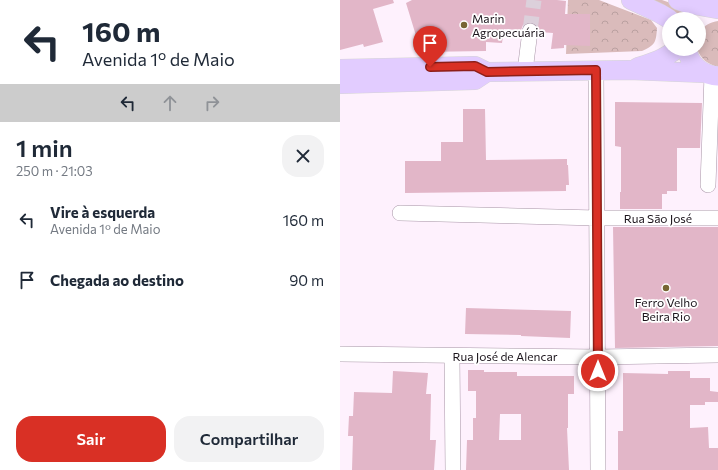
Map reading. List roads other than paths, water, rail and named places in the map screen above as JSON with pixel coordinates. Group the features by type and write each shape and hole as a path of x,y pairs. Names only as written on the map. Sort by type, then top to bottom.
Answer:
{"main road":[{"path":"631,0 662,15"},
{"path":"678,0 689,4 718,9"},
{"path":"706,12 718,9"},
{"path":"629,70 667,56"},
{"path":"689,56 696,66 712,75"},
{"path":"340,69 475,66 487,72 629,70 712,75"},
{"path":"340,84 475,80 487,72"}],"street":[{"path":"525,71 530,31"},
{"path":"596,70 598,470"},
{"path":"708,185 712,75"},
{"name":"Rua São José","path":"400,213 597,218 718,218"},
{"name":"Rua José de Alencar","path":"340,354 452,356 718,355"},
{"path":"452,356 452,470"}],"tunnel":[{"path":"530,31 534,0"}],"place":[{"name":"Marin Agropecuária","path":"464,25"},
{"name":"Ferro Velho Beira Rio","path":"666,288"}]}
